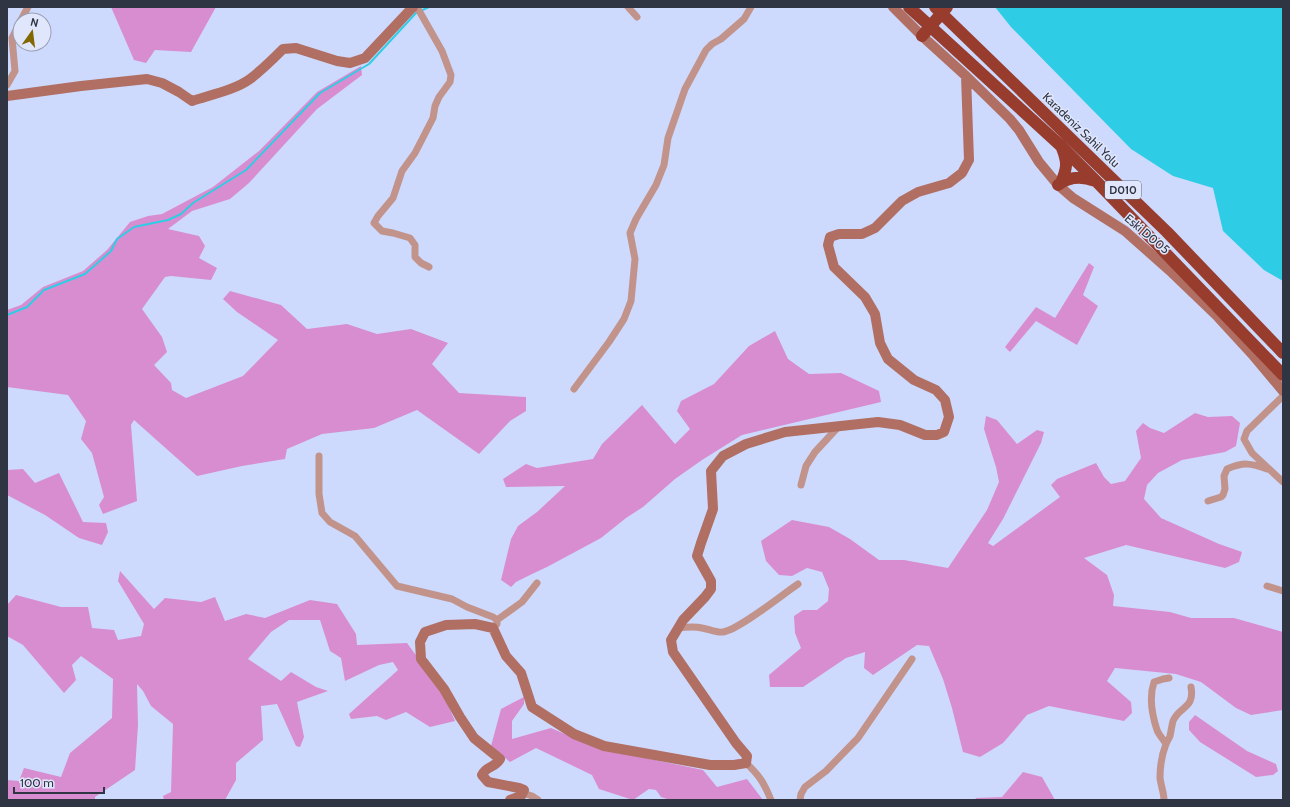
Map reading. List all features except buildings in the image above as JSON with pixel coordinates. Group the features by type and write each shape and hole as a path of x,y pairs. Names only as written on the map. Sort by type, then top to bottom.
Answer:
{"highway":[{"name":"Karadeniz Sahil Yolu","path":"935,7 1168,232 1283,353"},
{"path":"922,36 947,7"},
{"name":"D010","path":"911,9 1061,146 1283,374"},
{"path":"1060,184 1067,164 1061,146"},
{"path":"1060,184 1072,178 1081,177 1096,181"}],"street":[{"path":"417,7 442,51 450,75 450,82 435,106 432,118 415,153 402,170 393,198 374,223 382,231 410,238 415,245 416,257 421,263 429,267"},
{"path":"628,7 637,17"},
{"path":"574,389 624,319 631,301 635,259 630,233 636,219 656,185 664,165 668,138 685,89 706,50 744,19 751,7"},
{"name":"Eski D005","path":"893,7 1010,119 1020,130 1039,162 1073,198 1125,231 1164,265 1218,317 1283,391"},
{"path":"7,96 146,79 162,83 192,101 228,89 250,79 283,49 296,48 337,61 350,63 365,58 407,9"},
{"path":"7,85 15,71 13,52"},
{"path":"746,763 747,756 736,743 673,652 670,640 683,620 710,590 711,581 697,556 700,543 713,509 711,472 723,456 746,444 785,432 878,422 900,425 925,435 937,435 944,432 949,417 944,400 936,390 914,380 888,358 880,343 875,314 865,297 834,267 828,245 830,237 839,234 862,234 875,228 902,201 918,192 949,183 962,174 969,160 966,76"},
{"path":"1283,396 1247,431 1244,439 1252,452 1283,482"},
{"path":"801,485 806,466 815,452 840,425"},
{"path":"319,456 319,494 322,513 330,522 355,536 397,586 452,599 467,607 493,617 506,656 521,673 532,707 574,734 604,746 710,765 734,765 746,763"},
{"path":"1208,501 1224,495 1224,476 1227,469 1244,463 1252,463 1270,470"},
{"path":"537,583 522,602 495,624 446,624 425,632 420,642 421,659 444,689 474,738 500,758 497,764 484,771 482,775 488,782 524,790 523,793 538,800"},
{"path":"678,628 692,626 717,632 730,630 750,618 798,584"},
{"path":"1267,586 1283,591"},
{"path":"800,800 801,794 806,787 826,771 858,738 912,659"},
{"path":"1166,744 1157,730 1151,704 1154,682 1169,678"},
{"path":"1164,800 1164,791 1160,779 1161,765 1166,744 1174,720 1190,702 1192,694 1191,687"},
{"path":"746,763 762,780 771,800"},
{"path":"510,800 521,796 523,793"}],"shaded area":[{"path":"111,7 216,7 191,52 155,50 146,63 134,60"},
{"path":"361,66 362,75 317,109 249,183 230,199 192,211 168,229 199,236 205,246 199,258 217,268 211,280 171,276 165,277 142,309 162,337 167,352 154,365 171,383 172,390 186,398 243,376 278,340 237,312 223,299 230,291 281,305 307,329 347,324 377,334 411,329 448,343 432,364 459,393 526,397 526,411 510,421 479,454 417,410 374,428 322,434 287,449 285,459 242,466 197,476 134,420 131,425 137,501 103,514 99,505 104,497 92,453 81,439 86,421 68,395 7,387 7,310 21,305 43,287 83,271 107,250 130,222 148,216 162,214 213,187 259,151 317,92"},
{"path":"1089,263 1094,267 1083,295 1098,306 1077,345 1036,321 1010,352 1005,347 1036,307 1055,318"},
{"path":"775,331 788,359 809,374 841,373 879,391 881,402 742,435 675,479 643,507 626,518 601,538 516,582 511,587 501,580 511,539 518,526 537,512 565,486 506,487 503,479 526,464 537,468 593,459 602,444 642,405 675,444 690,429 677,411 681,401 714,384 749,346"},
{"path":"1195,413 1208,417 1232,416 1240,423 1236,446 1225,452 1182,460 1158,473 1147,485 1144,499 1161,518 1219,544 1242,552 1239,562 1225,568 1126,545 1084,558 1107,575 1114,595 1113,606 1170,612 1191,618 1234,618 1283,632 1283,710 1251,715 1236,708 1201,682 1176,674 1115,668 1107,681 1131,702 1132,713 1124,721 1049,706 1027,715 1003,743 980,757 963,752 943,679 929,646 917,645 873,675 864,668 865,652 846,658 803,687 770,687 769,675 801,648 795,633 794,616 803,610 817,610 828,601 829,589 822,572 807,568 792,576 779,575 766,561 761,541 792,520 829,527 850,539 879,560 904,560 948,568 987,510 999,482 984,429 986,416 997,420 1017,444 1037,430 1044,432 1041,443 1003,519 988,543 993,546 1060,497 1051,485 1057,479 1096,463 1104,477 1111,484 1125,481 1141,458 1136,431 1143,423 1150,428 1164,433"},
{"path":"23,469 35,483 59,473 83,522 106,523 108,532 102,545 79,538 45,515 7,495 7,470"},
{"path":"120,571 154,609 165,598 201,602 215,597 225,621 246,614 265,618 310,600 337,604 356,634 357,645 407,643 442,691 455,721 430,727 406,712 386,720 377,716 351,719 349,714 398,670 393,662 379,665 345,681 341,658 330,651 320,620 289,620 271,632 248,659 281,681 291,672 316,687 328,691 297,702 304,737 300,747 296,746 277,704 261,706 263,740 236,763 236,780 225,800 164,800 163,796 171,792 173,724 151,706 143,691 137,684 138,725 135,770 95,797 95,800 7,800 7,780 19,781 24,768 61,777 70,753 112,718 113,679 81,656 72,665 76,680 64,693 23,645 7,636 7,605 16,595 61,607 88,607 92,628 114,630 118,640 141,636 144,624 118,581"},
{"path":"524,697 524,704 512,721 512,739 551,728 597,748 703,770 717,787 747,779 763,800 670,800 661,797 656,790 649,789 633,800 599,789 592,775 536,748 510,762 491,746 501,709"},
{"path":"1195,715 1247,751 1276,764 1278,771 1273,775 1256,777 1200,742 1189,730 1189,722"},
{"path":"1023,772 1042,777 1055,800 975,800 976,798 1002,797"}],"water":[{"path":"995,7 1283,7 1283,281 1264,270 1223,231 1213,188 1173,176 1131,149 1011,27"}],"waterway":[{"path":"7,315 27,307 44,290 85,274 111,251 117,239 134,227 168,220 181,214 193,203 246,170 320,93 369,64 416,13 429,7"}]}
